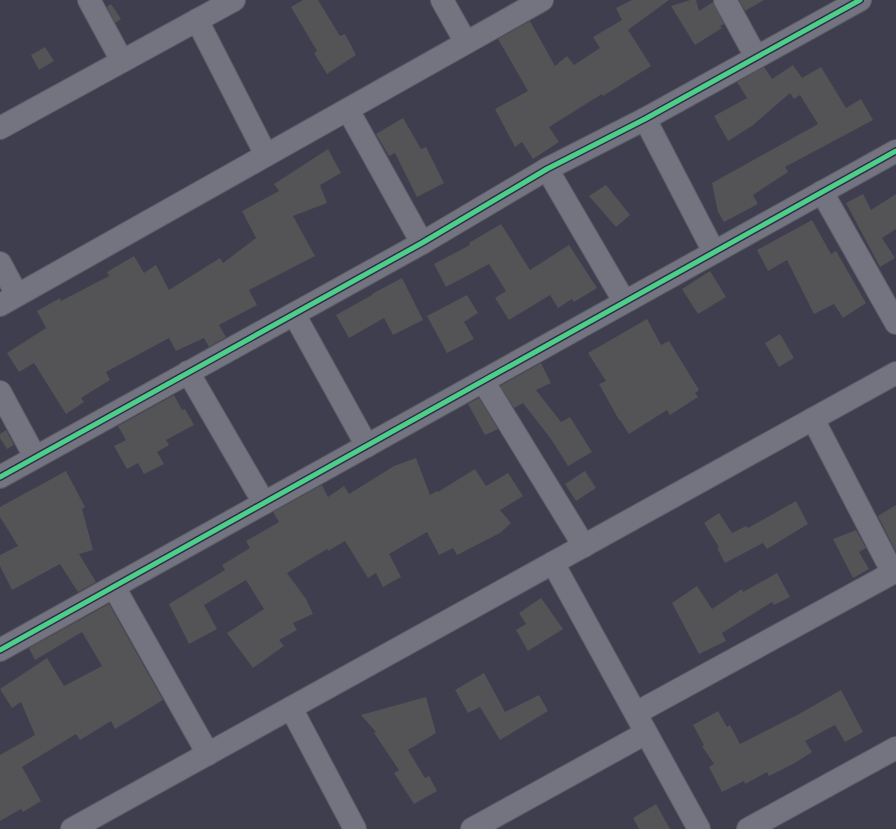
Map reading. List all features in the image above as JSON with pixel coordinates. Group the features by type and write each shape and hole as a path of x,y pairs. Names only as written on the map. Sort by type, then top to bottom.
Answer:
{"street":[{"path":"89,0 122,61"},
{"path":"0,128 234,0"},
{"path":"442,0 465,41"},
{"path":"0,263 9,300 348,110 465,41 542,0"},
{"path":"725,0 756,57"},
{"path":"0,477 422,243 547,169 645,119 860,0"},
{"path":"197,20 266,155"},
{"path":"348,110 422,243"},
{"path":"645,119 714,252"},
{"path":"0,650 896,150"},
{"path":"547,169 624,301"},
{"path":"822,192 896,323"},
{"path":"294,314 366,446"},
{"path":"188,372 264,503"},
{"path":"72,829 896,374"},
{"path":"483,381 584,546"},
{"path":"0,392 35,457"},
{"path":"636,714 894,572 813,419"},
{"path":"553,563 699,829"},
{"path":"114,587 208,754"},
{"path":"291,708 356,829"},
{"path":"472,829 646,733"},
{"path":"748,829 896,748"}],"building":[{"path":"303,0 318,0 340,36 345,34 356,55 327,74 314,53 317,51 291,7"},
{"path":"632,0 669,0 628,30 651,66 549,127 559,142 533,159 522,142 515,147 495,109 528,91 498,39 530,21 555,66 567,56 574,65 600,48 593,37 622,20 616,8"},
{"path":"690,0 696,0 699,11 713,2 724,24 720,26 722,28 695,45 671,6"},
{"path":"739,0 764,0 745,11"},
{"path":"111,4 121,19 115,23 107,7"},
{"path":"45,47 54,61 39,70 31,55"},
{"path":"793,65 802,78 821,67 846,108 861,99 873,120 785,167 788,172 753,195 758,204 724,222 718,212 712,183 818,124 800,95 794,99 790,93 752,126 728,141 714,116 747,98 737,82 764,67 772,79"},
{"path":"403,118 421,149 426,147 444,183 417,197 395,153 389,156 376,134"},
{"path":"328,149 341,173 320,185 327,203 293,216 315,256 249,290 257,305 219,325 226,337 209,347 204,338 176,351 169,338 106,372 110,380 81,398 84,402 66,414 34,363 19,372 7,353 46,328 37,311 60,298 61,301 109,276 107,272 134,256 144,273 156,265 169,290 220,258 223,263 256,238 242,211 279,191 274,184"},
{"path":"606,185 630,215 616,227 589,196"},
{"path":"863,194 871,210 896,194 896,229 882,238 895,258 880,267 846,203"},
{"path":"812,220 831,254 836,251 866,303 843,318 834,304 814,314 787,260 768,271 757,250"},
{"path":"501,224 530,270 569,245 597,288 574,302 572,299 558,308 550,295 509,320 495,298 506,291 489,264 446,287 434,264 470,245 469,243"},
{"path":"710,271 726,297 698,314 682,289"},
{"path":"402,278 423,320 393,335 384,318 349,338 336,315"},
{"path":"467,295 478,313 464,322 474,339 447,353 427,316"},
{"path":"647,319 661,345 669,341 699,390 695,393 698,397 670,415 667,410 629,434 619,420 599,384 606,381 588,353"},
{"path":"780,334 794,358 779,367 765,343"},
{"path":"541,363 551,383 536,390 561,422 570,417 592,452 568,466 551,439 523,403 514,408 500,386"},
{"path":"174,395 182,410 185,409 194,425 166,440 169,445 157,452 164,464 144,474 138,463 127,469 114,446 126,440 118,426"},
{"path":"479,398 498,429 485,435 468,404"},
{"path":"6,430 14,445 7,449 0,438 0,434"},
{"path":"416,458 430,495 437,491 438,492 475,469 486,486 508,473 523,496 500,510 511,523 500,533 457,555 453,548 439,555 427,532 389,554 401,577 383,587 376,573 368,578 345,541 328,551 327,549 287,573 306,599 313,614 293,623 297,630 279,640 284,646 253,668 227,633 264,609 246,580 204,605 217,629 189,644 169,604 225,570 222,565 250,548 246,541 279,522 273,512 322,485 328,497 344,486 349,494 394,466"},
{"path":"66,471 85,507 82,509 93,550 79,554 96,582 78,592 60,564 12,590 0,566 0,555 18,546 0,517 0,507"},
{"path":"585,471 596,488 576,501 565,484"},
{"path":"796,501 808,524 767,549 763,543 725,563 717,548 719,547 704,523 719,513 732,533 746,526 748,528"},
{"path":"896,505 896,552 878,516"},
{"path":"856,530 866,548 859,552 869,569 853,578 833,539"},
{"path":"777,573 790,597 774,605 772,602 722,633 726,641 699,654 672,603 697,586 712,609 742,589 743,592"},
{"path":"541,598 563,629 528,651 516,630 526,624 519,613"},
{"path":"109,604 163,700 115,729 111,721 80,740 76,734 22,767 41,801 23,812 21,809 0,821 0,755 35,735 21,702 12,708 0,689 47,658 64,686 102,666 82,632 35,660 29,648"},
{"path":"484,673 505,712 539,695 548,711 500,740 480,707 468,713 455,690"},
{"path":"841,690 863,732 845,742 835,725 805,741 812,752 795,763 769,776 767,772 745,784 744,781 722,792 709,767 714,764 702,746 704,745 693,725 718,711 727,727 730,725 740,744 799,714"},
{"path":"426,697 436,733 408,750 425,778 429,776 437,791 414,804 394,773 399,770 374,733 376,732 361,715"},
{"path":"656,804 670,829 639,829 633,818"}],"cycle path":[{"path":"0,477 422,243 547,169 645,119 860,0"},
{"path":"0,650 896,151"}]}
